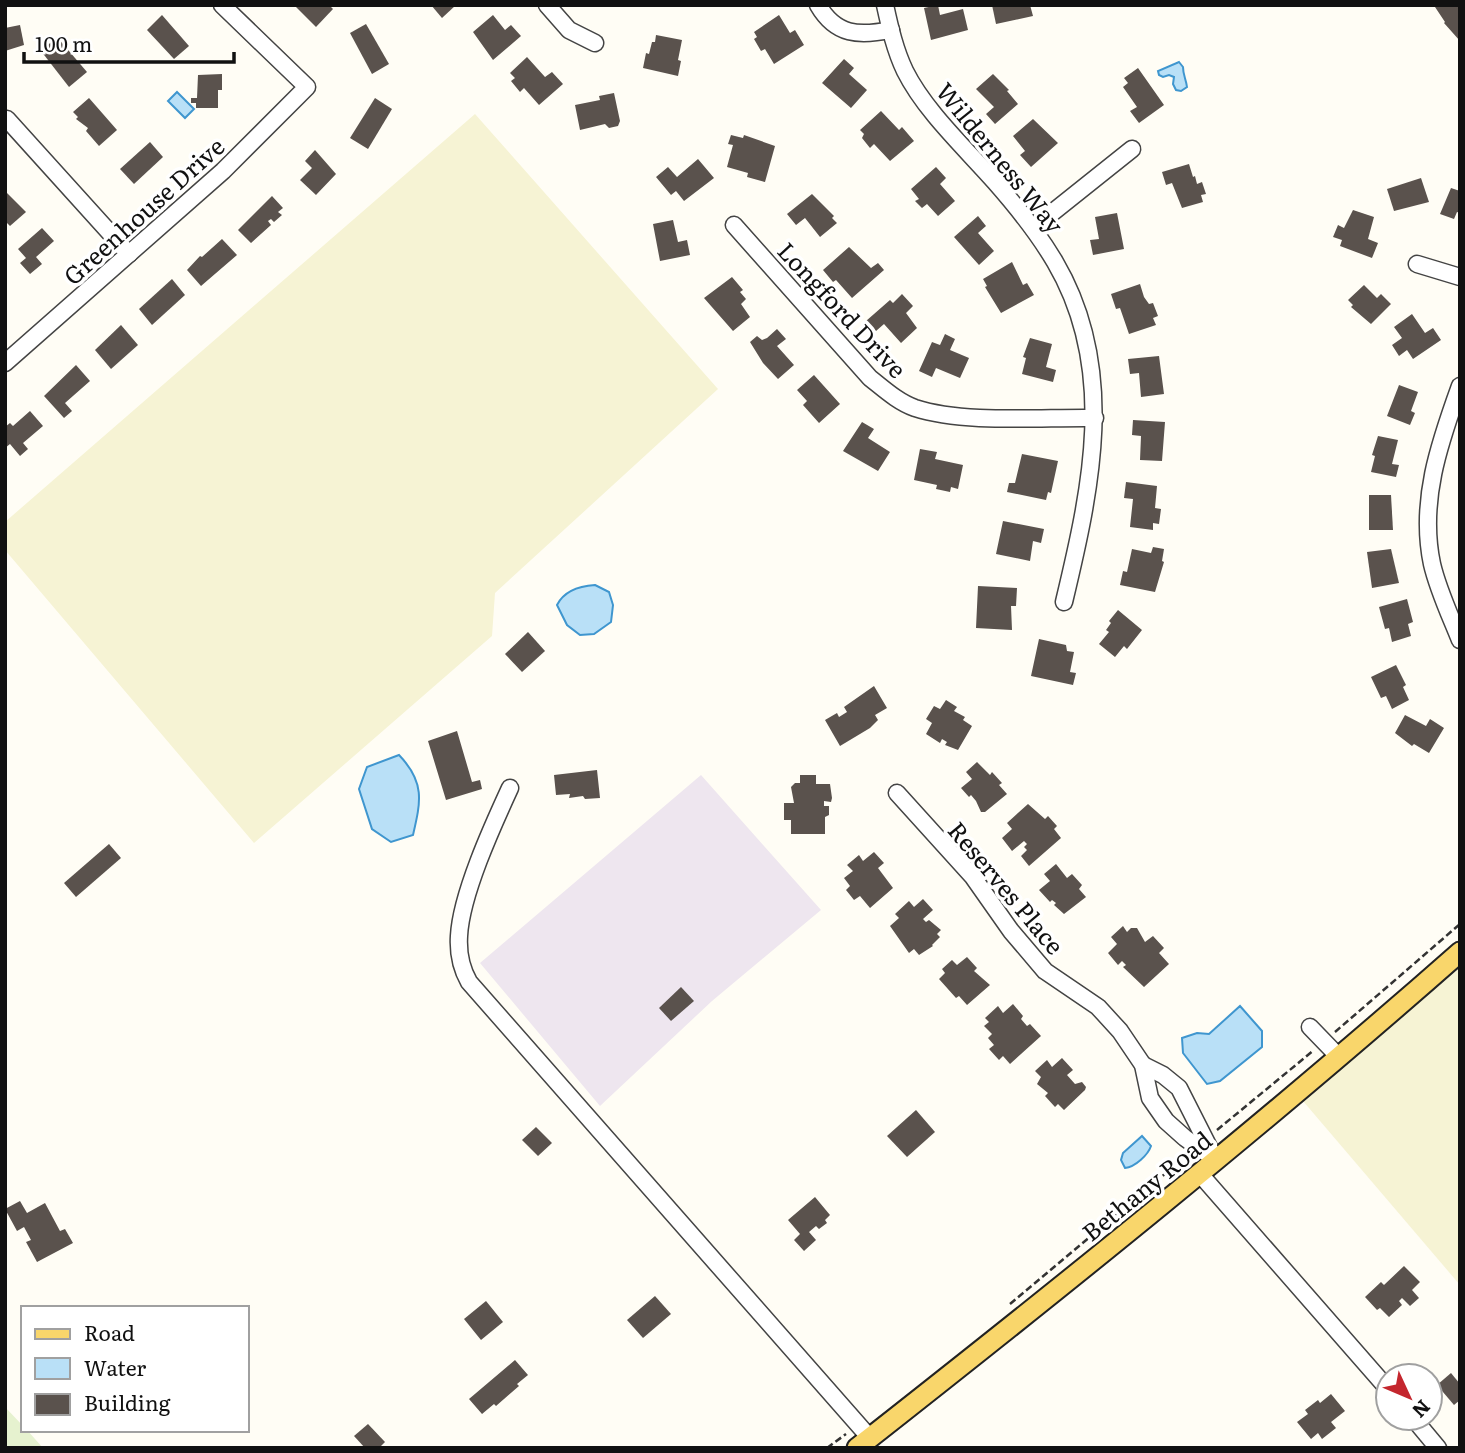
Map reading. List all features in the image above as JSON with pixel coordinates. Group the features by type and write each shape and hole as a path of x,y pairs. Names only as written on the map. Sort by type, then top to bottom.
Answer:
{"main road":[{"name":"Bethany Road","path":"862,1437 1199,1174 1460,952"}],"street":[{"name":"Greenhouse Drive","path":"5,363 223,171 307,87 222,5"},
{"path":"547,5 569,30 595,43"},
{"path":"818,5 830,21 850,32 868,35 891,30"},
{"name":"Wilderness Way","path":"885,5 897,53 917,90 1033,228 1055,263 1077,311 1092,373 1095,418 1092,457 1064,602"},
{"path":"7,119 129,254"},
{"path":"1033,228 1132,149"},
{"name":"Longford Drive","path":"734,225 870,378 895,398 915,407 957,416 1095,418"},
{"path":"1417,264 1460,277"},
{"path":"1460,386 1436,458 1428,510 1432,562 1460,640"},
{"path":"510,788 479,862 460,925 463,971 469,982 862,1437"},
{"name":"Reserves Place","path":"897,793 973,877 1011,931 1045,971 1098,1007 1120,1031 1143,1065 1150,1098 1166,1121 1216,1160"},
{"path":"1310,1027 1339,1057"},
{"name":"Reserves Place","path":"1143,1065 1163,1075 1179,1088 1216,1160"},
{"path":"1199,1174 1374,1373"},
{"path":"1425,1432 1438,1448"}],"path":[{"path":"1219,1128 1460,924"},
{"path":"1009,1305 1179,1162"},
{"path":"827,1448 862,1437"}],"shaded area":[{"path":"475,114 718,389 495,593 492,636 254,843 5,550 5,522"},
{"path":"701,775 821,910 712,1001 600,1106 480,963"},
{"path":"1460,965 1460,1285 1303,1101"}],"green space":[{"path":"5,1407 21,1424 21,1432 29,1432 43,1448 5,1448"}],"water":[{"path":"1179,62 1183,67 1187,87 1181,91 1176,90 1173,84 1174,77 1163,77 1158,71"},
{"path":"177,92 194,109 185,118 168,101"},
{"path":"595,585 609,592 613,605 611,622 594,634 580,635 567,625 557,605 573,590"},
{"path":"399,755 417,783 419,802 413,835 391,842 372,829 359,789 367,767"},
{"path":"1240,1006 1262,1031 1262,1047 1220,1081 1207,1084 1183,1053 1182,1038 1197,1033 1209,1034"},
{"path":"1142,1136 1151,1146 1137,1163 1125,1168 1121,1160 1123,1153"}],"building":[{"path":"294,5 329,5 333,9 316,27"},
{"path":"431,5 456,5 442,18"},
{"path":"938,5 940,15 963,9 968,30 931,40 924,8"},
{"path":"992,5 1030,5 1033,16 996,24"},
{"path":"1460,5 1460,41 1444,23 1435,7"},
{"path":"162,15 189,46 174,59 147,30"},
{"path":"493,15 505,30 511,25 521,36 493,60 473,32"},
{"path":"779,15 790,33 795,30 804,45 774,64 765,49 761,51 754,39 757,37 754,32"},
{"path":"366,24 389,64 372,74 350,33"},
{"path":"20,25 24,45 5,51 5,28"},
{"path":"656,35 682,40 678,76 643,68 646,53 649,54"},
{"path":"57,37 87,72 69,87 41,51"},
{"path":"527,57 545,77 552,72 563,84 539,105 524,88 520,92 511,81 515,78 510,73"},
{"path":"844,59 854,68 849,74 867,90 851,108 822,83"},
{"path":"1138,68 1164,105 1139,123 1130,111 1137,107 1123,87 1128,83 1124,78"},
{"path":"222,74 222,90 218,90 218,108 196,108 196,103 191,103 191,98 197,98 198,75"},
{"path":"993,74 1018,104 995,124 986,114 994,107 976,89"},
{"path":"614,93 620,121 618,126 609,128 605,124 580,130 575,105 600,100 599,96"},
{"path":"89,98 117,130 99,146 86,131 88,128 76,119 78,117 73,112"},
{"path":"375,98 392,109 368,149 350,138"},
{"path":"881,111 899,130 902,127 914,141 890,161 874,144 870,148 862,138 864,134 860,130"},
{"path":"1033,119 1058,143 1031,167 1020,155 1025,151 1013,136"},
{"path":"731,135 743,138 744,135 775,146 765,182 747,177 748,173 727,167 733,145 728,144"},
{"path":"150,142 163,157 134,184 120,169"},
{"path":"315,150 336,174 316,195 300,180 312,168 305,161"},
{"path":"698,159 714,178 684,201 676,191 671,195 656,177 668,167 677,177"},
{"path":"1189,164 1193,177 1195,176 1197,184 1202,182 1206,194 1201,195 1203,202 1182,208 1172,183 1166,185 1162,172"},
{"path":"936,167 946,178 940,184 955,201 938,216 927,204 922,208 915,201 919,199 911,189"},
{"path":"1421,178 1429,202 1394,211 1387,189"},
{"path":"1451,188 1460,191 1460,213 1457,212 1454,219 1440,214"},
{"path":"5,191 26,212 10,226 5,221"},
{"path":"812,194 834,216 832,218 837,223 820,237 805,218 796,225 787,214"},
{"path":"272,196 283,208 278,212 282,215 274,222 271,219 268,221 271,225 251,243 238,230"},
{"path":"1353,210 1374,217 1368,239 1378,243 1372,258 1340,246 1342,240 1333,237 1338,225 1344,228"},
{"path":"1117,213 1124,249 1093,255 1090,240 1099,239 1095,217"},
{"path":"978,216 986,226 978,233 994,251 979,265 954,237"},
{"path":"673,220 678,242 687,240 690,255 660,261 653,224"},
{"path":"42,228 54,241 36,257 42,264 30,274 20,263 26,258 18,249"},
{"path":"222,239 237,255 201,286 187,270"},
{"path":"849,247 871,268 878,263 884,270 852,298 823,270"},
{"path":"1012,262 1023,285 1027,283 1034,295 1001,313 983,279"},
{"path":"732,277 743,290 740,292 746,299 741,304 750,317 733,331 704,298"},
{"path":"172,279 185,295 152,325 139,309"},
{"path":"1140,284 1144,297 1149,304 1153,303 1158,316 1153,318 1156,325 1129,334 1120,308 1116,309 1111,294"},
{"path":"1364,285 1377,298 1381,294 1391,304 1371,324 1351,307 1353,305 1348,300"},
{"path":"902,294 913,306 906,313 917,328 901,343 884,324 876,331 866,321 890,300 893,303"},
{"path":"1412,314 1425,333 1433,328 1441,340 1413,359 1407,350 1399,356 1392,345 1402,338 1394,327"},
{"path":"121,325 138,345 111,369 95,350"},
{"path":"777,329 786,339 777,346 794,365 778,379 763,363 750,342 757,336 762,340 767,338"},
{"path":"945,334 955,339 950,350 969,358 960,378 936,368 932,377 919,371 932,342 940,345"},
{"path":"1030,338 1052,344 1046,367 1056,370 1053,382 1022,374 1026,358 1023,357"},
{"path":"1159,356 1164,394 1141,397 1139,373 1130,374 1128,359"},
{"path":"76,365 90,381 65,403 72,411 64,418 44,396"},
{"path":"814,375 840,404 819,423 803,405 807,401 797,390"},
{"path":"1399,385 1418,392 1411,411 1415,413 1410,425 1387,416"},
{"path":"30,411 43,426 23,443 28,449 20,456 10,444 5,448 5,427 10,423 13,426"},
{"path":"1133,420 1165,422 1162,461 1140,460 1141,436 1132,435"},
{"path":"862,422 874,429 868,438 890,452 878,471 843,451"},
{"path":"1378,436 1398,440 1392,464 1399,465 1396,477 1371,472 1375,456 1372,455"},
{"path":"920,449 937,452 935,459 963,465 958,489 951,487 950,492 936,489 937,485 914,480"},
{"path":"1022,454 1058,461 1051,493 1048,492 1046,500 1007,492 1009,483 1015,483"},
{"path":"1126,482 1157,486 1155,508 1161,509 1159,524 1153,523 1153,530 1130,527 1133,499 1124,498"},
{"path":"1369,495 1391,495 1393,530 1369,530"},
{"path":"1003,521 1044,529 1041,543 1033,541 1030,561 996,554"},
{"path":"1153,547 1164,549 1164,562 1155,592 1120,585 1123,571 1127,572 1132,549 1151,553"},
{"path":"1391,549 1399,583 1372,588 1367,552"},
{"path":"978,586 1017,588 1016,606 1011,606 1012,630 976,628"},
{"path":"1407,599 1413,622 1408,624 1411,636 1392,642 1379,607"},
{"path":"1118,610 1142,630 1127,649 1124,646 1115,657 1099,644 1109,632 1106,630 1111,623 1109,621"},
{"path":"528,632 545,651 522,672 505,654"},
{"path":"1039,639 1066,645 1067,651 1074,652 1070,672 1076,673 1073,685 1031,676"},
{"path":"1396,665 1406,685 1403,687 1409,700 1392,709 1386,696 1381,698 1371,677"},
{"path":"874,686 887,708 875,715 878,720 870,728 840,746 825,720 837,713 839,717 847,712 844,707"},
{"path":"946,700 957,707 954,711 965,717 963,720 972,726 958,750 945,745 947,742 942,739 940,743 926,734 932,723 926,719 934,706 940,709"},
{"path":"1405,715 1426,726 1430,719 1444,728 1429,753 1414,744 1412,746 1395,733"},
{"path":"457,731 472,782 480,780 482,789 446,800 428,741"},
{"path":"977,762 990,775 992,772 1007,794 985,812 981,812 971,795 969,797 961,788 972,779 966,772"},
{"path":"597,770 600,798 569,798 570,794 556,795 554,775"},
{"path":"800,775 816,775 816,784 830,784 831,802 824,801 824,806 829,806 829,815 825,817 825,834 791,834 791,820 784,820 784,803 794,803 791,787 800,783"},
{"path":"1028,804 1045,819 1048,816 1057,826 1054,829 1061,838 1029,866 1021,856 1027,850 1024,847 1027,844 1024,841 1012,851 1002,838 1012,829 1007,823"},
{"path":"109,844 121,858 76,897 64,883"},
{"path":"874,852 884,863 878,868 893,888 870,908 860,896 854,900 846,890 850,886 844,878 853,871 847,865 859,855 863,861"},
{"path":"1056,864 1067,878 1072,874 1082,885 1079,889 1086,897 1064,914 1054,905 1056,903 1052,900 1050,902 1039,890 1050,881 1044,874"},
{"path":"923,899 933,910 923,919 926,922 929,920 941,930 937,934 940,937 933,946 919,955 914,949 909,953 890,926 899,918 895,914 909,901 914,907"},
{"path":"1123,926 1127,932 1131,928 1137,928 1145,942 1153,936 1164,948 1159,953 1169,964 1144,987 1123,967 1126,965 1122,961 1118,965 1108,953 1117,944 1111,937"},
{"path":"967,957 977,968 974,971 990,985 967,1005 959,996 956,998 939,979 945,973 942,969 952,960 957,965"},
{"path":"681,987 694,1001 671,1021 659,1008"},
{"path":"1013,1004 1027,1026 1030,1024 1041,1036 1010,1064 1003,1056 999,1060 989,1049 994,1045 988,1038 992,1034 984,1026 989,1022 985,1018 998,1006 1003,1013"},
{"path":"1062,1058 1073,1070 1067,1075 1075,1084 1082,1082 1086,1087 1064,1110 1058,1104 1055,1107 1045,1096 1048,1093 1037,1084 1041,1077 1035,1071 1047,1060 1052,1067"},
{"path":"916,1110 935,1132 907,1157 887,1136"},
{"path":"536,1127 552,1143 538,1156 522,1140"},
{"path":"815,1197 830,1215 825,1220 827,1223 819,1229 816,1226 809,1232 816,1240 804,1251 794,1240 800,1234 788,1220"},
{"path":"20,1201 27,1213 45,1203 60,1231 65,1229 73,1243 37,1262 26,1242 31,1240 24,1227 17,1231 5,1209"},
{"path":"1404,1266 1420,1282 1412,1290 1419,1298 1410,1306 1402,1298 1399,1301 1402,1305 1389,1317 1380,1308 1377,1310 1365,1297 1381,1282 1384,1285"},
{"path":"655,1296 671,1314 643,1338 627,1320"},
{"path":"486,1301 503,1322 481,1340 464,1319"},
{"path":"515,1360 528,1375 496,1406 494,1404 482,1414 469,1399"},
{"path":"1451,1373 1460,1384 1460,1400 1454,1405 1444,1393 1444,1379"},
{"path":"1331,1394 1345,1411 1331,1422 1336,1428 1322,1439 1318,1433 1311,1439 1297,1422 1308,1414 1305,1410"},
{"path":"368,1424 385,1442 379,1448 365,1448 354,1436"}]}
